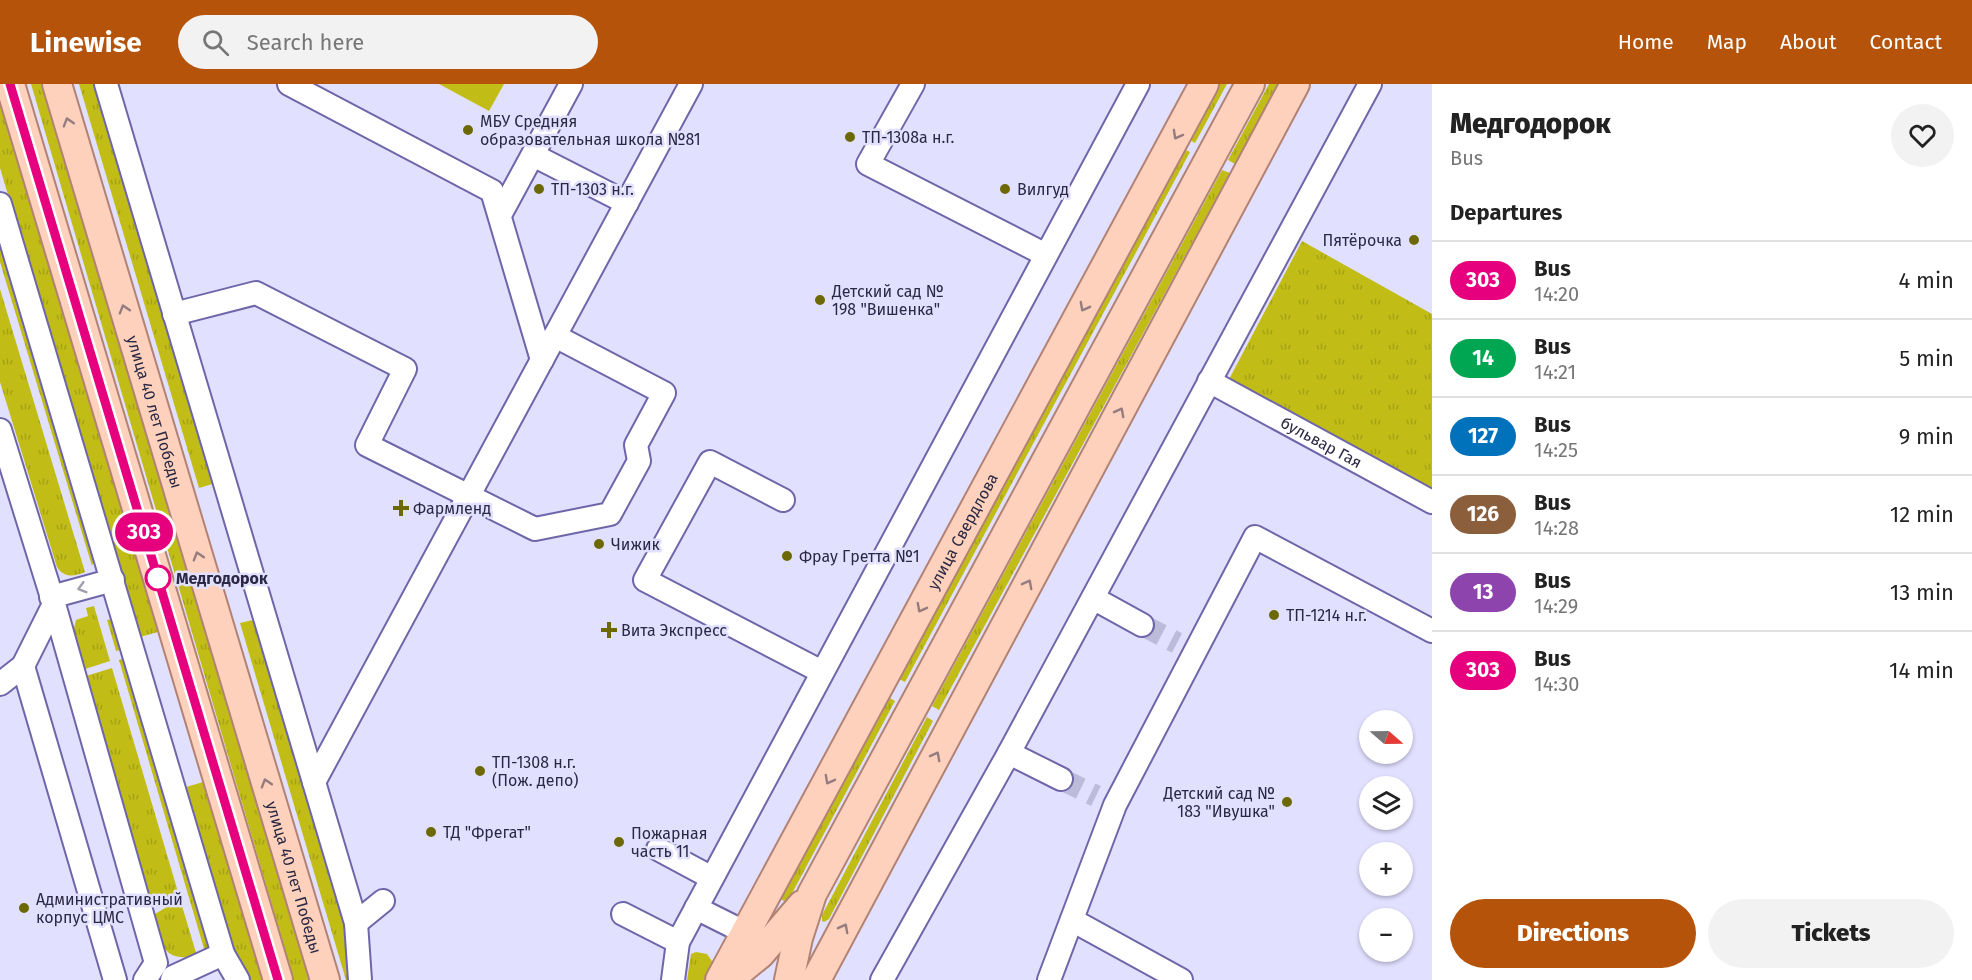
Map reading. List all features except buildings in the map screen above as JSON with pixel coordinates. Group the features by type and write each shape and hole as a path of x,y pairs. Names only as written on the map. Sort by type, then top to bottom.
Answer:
{"main road":[{"path":"10,84 278,980"},
{"name":"улица 40 лет Победы","path":"57,84 325,980"},
{"name":"улица Свердлова","path":"729,977 746,933 1204,84"},
{"path":"789,980 798,938 812,894 1250,84"},
{"path":"816,980 1295,84"},
{"path":"729,977 760,954 812,894"},
{"path":"729,977 752,972 768,976 772,980"}],"street":[{"path":"106,84 356,923 360,980"},
{"path":"289,84 492,191 542,360"},
{"path":"500,215 571,84"},
{"path":"314,783 691,84"},
{"path":"913,84 868,164 1046,255"},
{"path":"673,980 678,942 1138,84"},
{"path":"882,980 1009,753 1370,84"},
{"path":"533,156 627,203"},
{"path":"0,204 223,954 238,980"},
{"path":"174,314 256,293 405,369 367,445 536,529 610,514 639,461 636,445 664,393 555,336"},
{"name":"бульвар Гая","path":"1209,381 1432,502"},
{"path":"0,430 52,601 156,963 145,980"},
{"path":"783,500 710,462 645,580 822,672"},
{"path":"1049,980 1072,920 1106,801 1186,648 1255,537 1432,631"},
{"path":"0,684 23,666 52,601 113,580"},
{"path":"1092,598 1142,625"},
{"path":"23,666 115,980"},
{"path":"1009,753 1061,779"},
{"path":"658,849 712,878"},
{"path":"356,923 383,901"},
{"path":"696,908 746,933"},
{"path":"623,914 678,942"},
{"path":"1072,920 1181,980"},
{"path":"172,980 173,977 223,954"}],"green space":[{"path":"0,84 165,630 140,637 0,168"},
{"path":"31,84 45,84 311,980 294,980"},
{"path":"79,84 101,84 219,482 199,488"},
{"path":"439,84 504,84 489,111"},
{"path":"1218,84 1227,84 1195,143 1188,139"},
{"path":"1269,84 1279,84 1235,164 1228,160"},
{"path":"1182,148 1190,152 905,682 897,678"},
{"path":"1222,170 1230,173 939,710 932,706"},
{"path":"0,227 95,557 92,566 0,262"},
{"path":"1302,241 1432,314 1432,496 1226,385"},
{"path":"0,289 85,572 77,575 66,575 57,567 0,382"},
{"path":"94,606 110,661 85,669 73,632 76,620 88,616 86,608"},
{"path":"116,618 124,649 116,651 107,620"},
{"path":"261,618 350,913 357,980 346,980 240,623"},
{"path":"127,657 211,938 209,949 205,952 119,660"},
{"path":"112,668 178,892 153,907 86,676"},
{"path":"888,697 895,701 789,899 782,900 782,894"},
{"path":"927,717 933,721 829,919 822,921 822,915"},
{"path":"210,780 269,980 248,980 237,962 186,787"},
{"path":"180,899 197,956 176,956 169,953 162,942 155,914"},
{"path":"696,952 707,954 714,964 706,980 687,980 691,954"}],"tunnel":[{"path":"1142,625 1177,643"},
{"path":"1061,779 1096,796"}],"bus line":[{"name":"303","path":"10,84 278,980"}],"place":[{"name":"МБУ Средняя образовательная школа №81","path":"468,130"},
{"name":"ТП-1308а н.г.","path":"850,137"},
{"name":"ТП-1303 н.г.","path":"539,189"},
{"name":"Вилгуд","path":"1005,189"},
{"name":"Пятёрочка","path":"1414,240"},
{"name":"Детский сад № 198 \"Вишенка\"","path":"820,300"},
{"name":"Фармленд","path":"401,508"},
{"name":"Чижик","path":"599,544"},
{"name":"Фрау Гретта №1","path":"787,556"},
{"name":"Медгодорок","path":"158,578"},
{"name":"ТП-1214 н.г.","path":"1274,615"},
{"name":"Вита Экспресс","path":"609,630"},
{"name":"ТП-1308 н.г. (Пож. депо)","path":"480,771"},
{"name":"Детский сад № 183 \"Ивушка\"","path":"1287,802"},
{"name":"ТД \"Фрегат\"","path":"431,832"},
{"name":"Пожарная часть 11","path":"619,842"},
{"name":"Административный корпус ЦМС","path":"24,908"}]}
